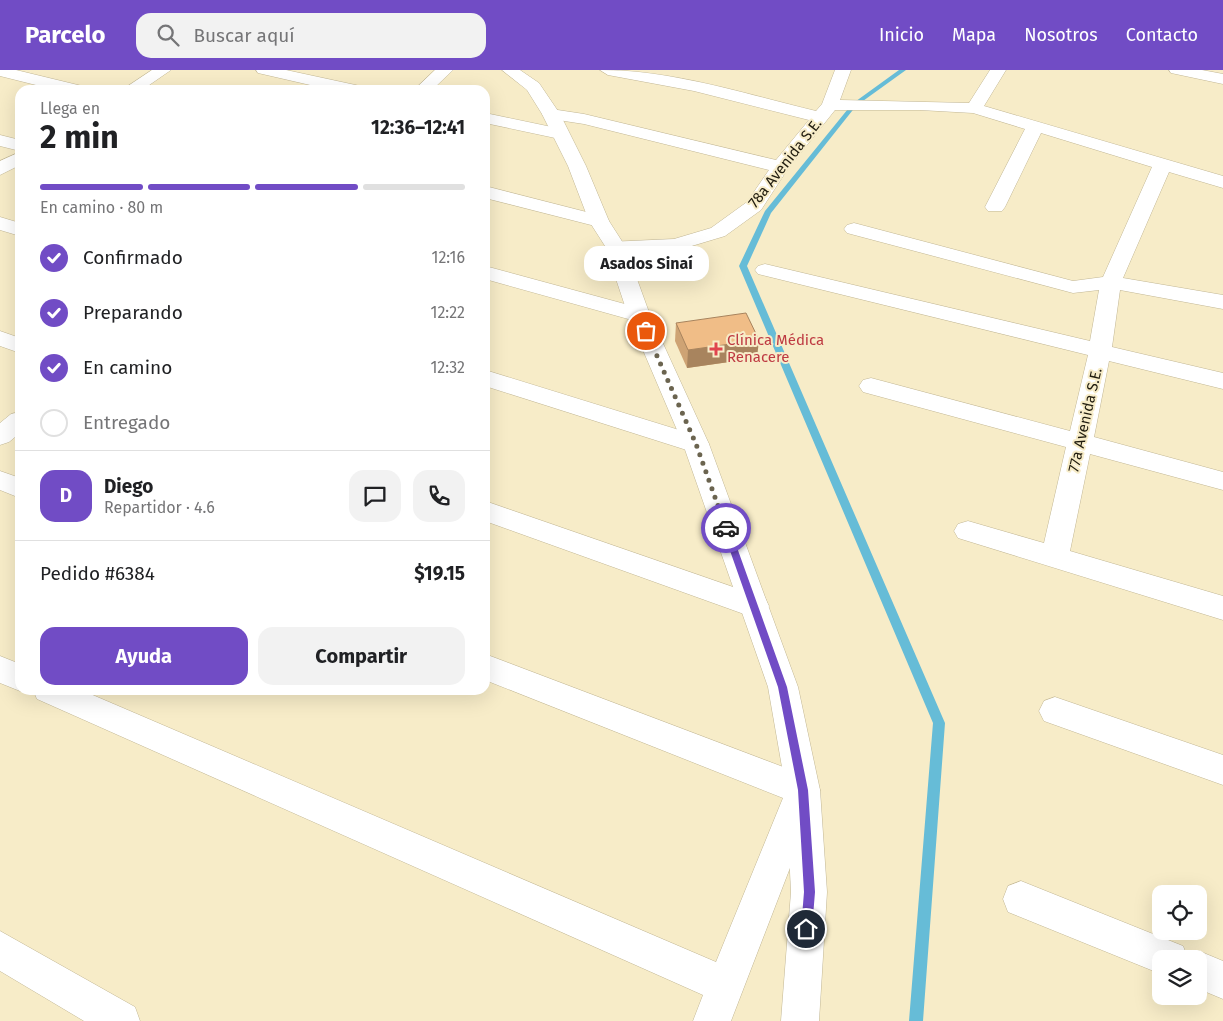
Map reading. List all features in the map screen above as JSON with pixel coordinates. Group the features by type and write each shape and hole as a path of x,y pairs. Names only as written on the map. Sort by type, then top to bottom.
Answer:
{"street":[{"path":"138,85 163,70"},
{"path":"264,70 332,85"},
{"path":"428,85 445,70"},
{"path":"510,70 533,87 551,114 577,166 598,221 615,246 640,315 696,444 783,687 803,790 809,892 800,1021"},
{"path":"608,70 825,111 974,108 1223,182"},
{"path":"694,86 706,70"},
{"name":"78a Avenida S.E.","path":"615,246 675,245 718,232 754,206 780,167 825,111 842,70"},
{"path":"974,108 998,70"},
{"path":"1177,70 1223,79"},
{"path":"0,71 56,85"},
{"path":"551,114 584,120 780,167"},
{"path":"490,119 560,134"},
{"path":"995,207 1036,125"},
{"path":"0,140 15,144"},
{"path":"0,169 15,160"},
{"name":"77a Avenida S.E.","path":"1055,557 1100,351 1111,282 1163,164"},
{"path":"490,193 598,221"},
{"path":"0,223 15,228"},
{"path":"854,229 1073,287 1111,282 1223,302"},
{"path":"766,270 1223,381"},
{"path":"490,273 640,315"},
{"path":"0,338 15,344"},
{"path":"490,380 696,444"},
{"path":"871,386 1223,481"},
{"path":"0,436 15,424"},
{"path":"0,480 15,486"},
{"path":"490,513 755,606"},
{"path":"968,531 1223,608"},
{"path":"0,669 15,676"},
{"path":"490,669 803,790"},
{"path":"59,695 725,985"},
{"path":"1055,711 1223,770"},
{"path":"712,1021 803,790"},
{"path":"1021,899 1152,952"},
{"path":"0,950 121,1021"},
{"path":"1207,973 1223,980"}],"building":[{"path":"746,313 759,340 688,350 676,323"}],"waterway":[{"path":"903,70 854,105 768,213 743,266 939,723 916,1021"}],"way so far":[{"path":"646,331 696,444 726,528"}],"place":[{"name":"Asados Sinaí","path":"646,331"},
{"name":"Clínica Médica Renacere","path":"716,349"}],"route":[{"path":"726,528 783,687 803,790 809,892 806,929"}]}
